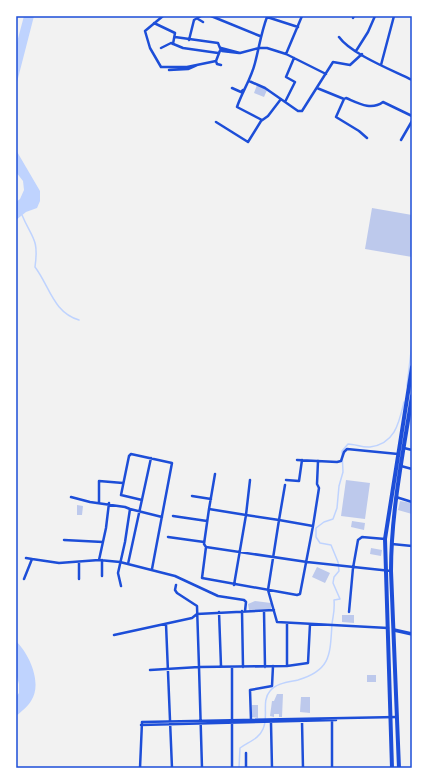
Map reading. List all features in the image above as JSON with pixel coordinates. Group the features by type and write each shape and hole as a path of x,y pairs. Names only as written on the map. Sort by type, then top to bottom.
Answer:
{"highway":[{"path":"399,768 391,544 396,497 411,414 412,367"},
{"path":"392,768 385,539 398,454 411,397"}],"main road":[{"path":"394,629 412,634"}],"street":[{"path":"164,16 146,30 146,35 160,66 174,68 216,61"},
{"path":"189,40 194,20 198,19 200,16"},
{"path":"211,16 260,36"},
{"path":"286,54 298,27 300,16"},
{"path":"356,51 368,32 375,16"},
{"path":"381,65 394,16"},
{"path":"262,120 237,107 249,82 259,48 260,36 267,17 298,27"},
{"path":"198,19 203,22"},
{"path":"154,23 174,32 175,36 173,44"},
{"path":"175,36 189,40 218,43 221,50"},
{"path":"339,36 344,43 356,51 412,80"},
{"path":"161,48 170,43 204,52 218,53"},
{"path":"221,50 239,53 259,48 267,48 286,54 326,74"},
{"path":"216,61 218,53 221,50"},
{"path":"249,82 266,88 298,111 302,111 333,62 350,65 362,54"},
{"path":"285,102 295,82 286,77 294,58"},
{"path":"216,61 221,65"},
{"path":"169,70 188,69 197,65"},
{"path":"232,88 242,92 249,82"},
{"path":"317,88 344,100 346,98 368,106 378,106 383,102 412,116"},
{"path":"216,122 248,142 262,120 268,116 281,99"},
{"path":"344,100 336,117 359,130 367,138"},
{"path":"401,140 412,121"},
{"path":"404,448 412,450"},
{"path":"297,460 341,461 344,452 347,449 398,454"},
{"path":"142,500 121,496 129,456 151,458 173,464 152,569"},
{"path":"128,564 151,458"},
{"path":"286,480 298,481 302,460"},
{"path":"215,474 204,542 206,547 202,578 234,585 299,595 307,562 319,488 316,484 318,461"},
{"path":"401,466 412,469"},
{"path":"234,585 246,515 250,480"},
{"path":"99,503 99,481 123,483"},
{"path":"285,485 268,590 277,622 388,628"},
{"path":"192,496 211,499"},
{"path":"71,497 99,503 109,503 162,517"},
{"path":"396,497 412,502"},
{"path":"102,576 100,560 109,503"},
{"path":"121,586 118,573 126,542 130,509"},
{"path":"209,509 313,526"},
{"path":"173,516 207,521"},
{"path":"168,537 204,542"},
{"path":"349,612 353,568 360,539 385,539"},
{"path":"64,540 104,542"},
{"path":"391,544 412,546"},
{"path":"206,547 273,558 391,572"},
{"path":"26,558 59,563 100,560 120,562 152,569 180,578 214,595 244,600 246,602 244,611 243,667"},
{"path":"24,579 32,559"},
{"path":"79,562 79,579"},
{"path":"176,586 175,590 177,593 196,604 202,768"},
{"path":"114,635 192,618 197,614 274,610"},
{"path":"264,611 265,666"},
{"path":"219,612 221,666"},
{"path":"287,623 287,666"},
{"path":"166,624 172,768"},
{"path":"150,670 221,666 287,666 307,664 310,624"},
{"path":"251,721 250,690 272,686 272,666"},
{"path":"232,667 232,768"},
{"path":"140,768 141,724 171,722 338,720 397,717"},
{"path":"302,720 303,768"},
{"path":"332,720 332,768"},
{"path":"271,721 272,768"},
{"path":"246,753 246,768"}],"water":[{"path":"24,16 34,16 16,86 16,46"},
{"path":"16,150 40,191 40,201 37,208 26,212 16,220 16,202 20,199 24,190 23,181 16,172"},
{"path":"16,641 26,653 30,661 36,686 31,701 16,716 16,697 19,693 19,684 16,673"}],"building":[{"path":"257,85 267,90 264,97 254,93"},
{"path":"372,208 412,215 412,257 365,249"},
{"path":"346,480 370,483 365,519 341,516"},
{"path":"400,501 412,503 412,514 398,510"},
{"path":"77,505 83,506 82,515 77,515"},
{"path":"352,521 365,523 364,530 351,527"},
{"path":"371,548 382,550 381,556 370,554"},
{"path":"317,567 330,573 325,583 312,577"},
{"path":"255,601 271,603 271,609 249,610 248,604"},
{"path":"342,615 354,615 354,623 342,622"},
{"path":"367,675 376,675 376,682 367,682"},
{"path":"277,694 283,694 282,717 279,717 279,714 274,714 274,717 270,716 272,701 274,701"},
{"path":"301,697 310,697 310,713 300,712"},
{"path":"252,705 258,705 258,718 252,717"}],"waterway":[{"path":"22,215 34,239 36,250 35,267 58,305 63,311 79,320"},
{"path":"407,386 412,343"},
{"path":"239,768 240,748 256,738 263,729 265,724 265,704 267,695 270,691 276,686 309,676 323,666 327,660 334,600 340,599 333,583 334,577 339,571 338,562 331,545 320,543 316,537 316,528 324,522 333,519 337,508 339,486 343,472 342,451 348,444 370,447 385,442 398,425 404,402"}]}
